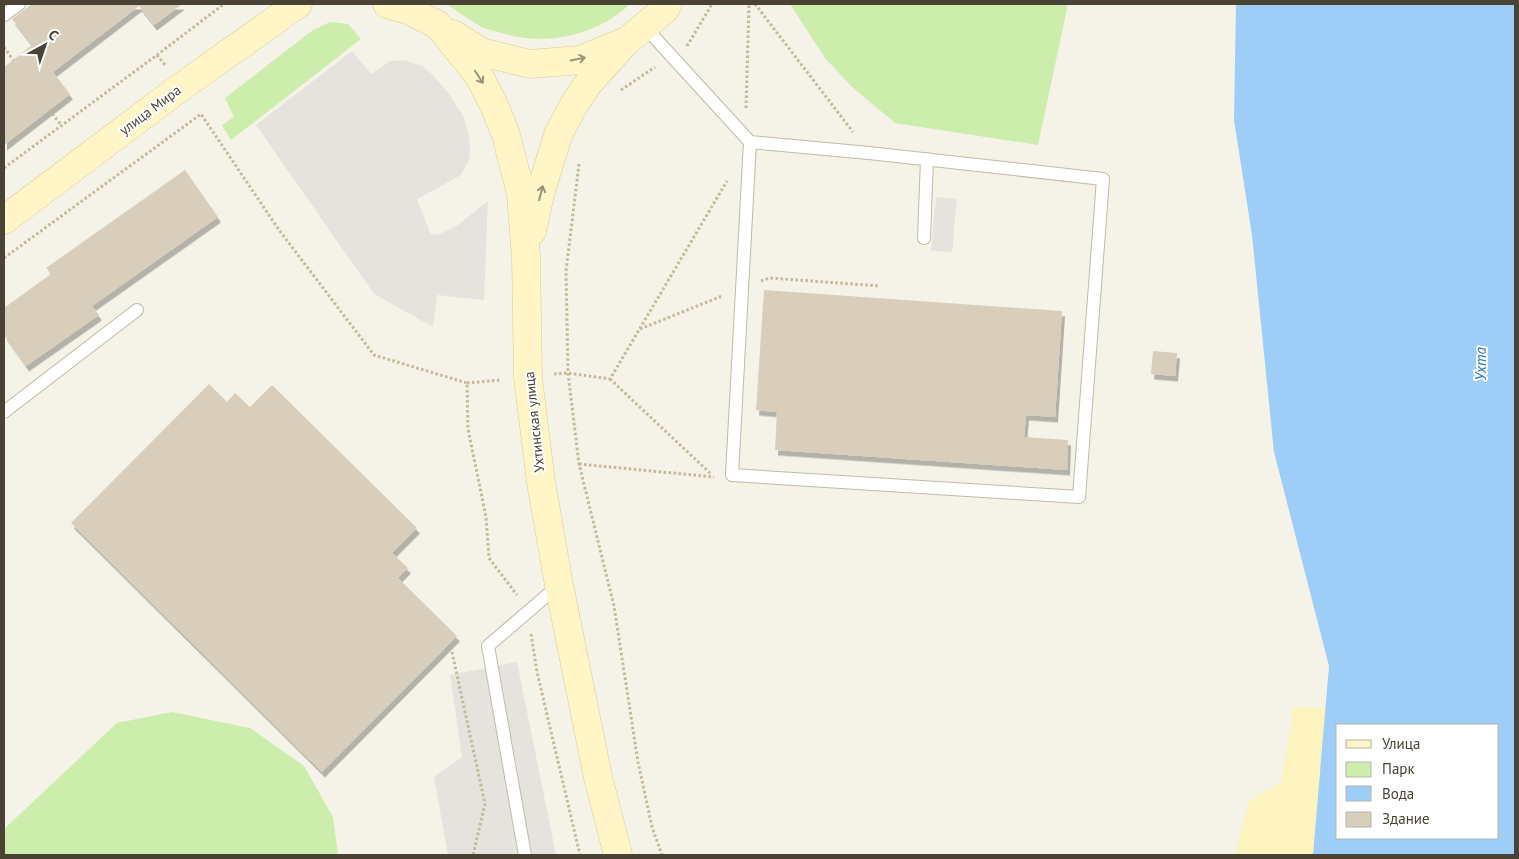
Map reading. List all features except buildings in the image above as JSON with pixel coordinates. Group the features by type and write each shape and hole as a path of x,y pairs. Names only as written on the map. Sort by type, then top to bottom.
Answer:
{"main road":[{"name":"улица Мира","path":"4,220 181,87 298,4"},
{"path":"387,4 408,10 438,25 481,52 530,64 580,60 636,34"},
{"path":"421,4 479,76 494,105 506,135 521,194 526,257"},
{"path":"526,257 540,194 558,135 572,108 606,62 666,8 668,4"},
{"name":"Ухтинская улица","path":"526,257 528,378 541,482 559,585 598,777 618,855"}],"lane":[{"path":"4,15 19,4"},
{"path":"636,34 673,57 746,138 1103,178 1079,497 732,475 746,138"},
{"path":"924,238 927,159"},
{"path":"6,406 137,310"},
{"path":"525,855 488,646 559,585"}],"path":[{"path":"4,168 224,4"},
{"path":"614,94 685,48 712,4"},
{"path":"746,138 749,4"},
{"path":"755,4 869,153"},
{"path":"4,47 13,60"},
{"path":"49,110 61,126"},
{"path":"4,258 201,114 279,230 374,355 466,383 468,429 486,517 488,558 516,594 529,623 538,672 580,855"},
{"path":"581,155 566,271 568,373 579,464 614,606 638,762 652,827 662,855"},
{"path":"610,379 730,176"},
{"path":"568,373 610,379 714,477 579,464"},
{"path":"452,652 485,804 473,855"}],"green space":[{"path":"447,4 630,4 601,24 585,31 568,36 533,39 484,28"},
{"path":"790,4 1068,4 1038,145 895,123 852,87 825,58"},
{"path":"330,22 348,24 361,39 231,140 222,125 234,117 225,98 313,30"},
{"path":"172,712 250,728 304,766 333,817 338,855 4,855 4,829 117,723"}],"sand":[{"path":"1294,706 1326,708 1313,855 1235,855 1249,801 1281,782"}],"shaded area":[{"path":"352,51 371,74 390,61 404,60 422,66 432,74 449,94 463,116 468,131 469,160 461,175 417,199 431,235 440,234 458,225 488,201 484,300 437,295 433,327 374,294 256,125"},
{"path":"936,197 957,199 952,252 931,251"},
{"path":"517,662 556,855 448,855 434,777 462,757 450,675"}],"water":[{"name":"Ухта","path":"1236,4 1515,4 1515,855 1313,855 1329,666 1274,452 1252,235 1234,120"}]}
